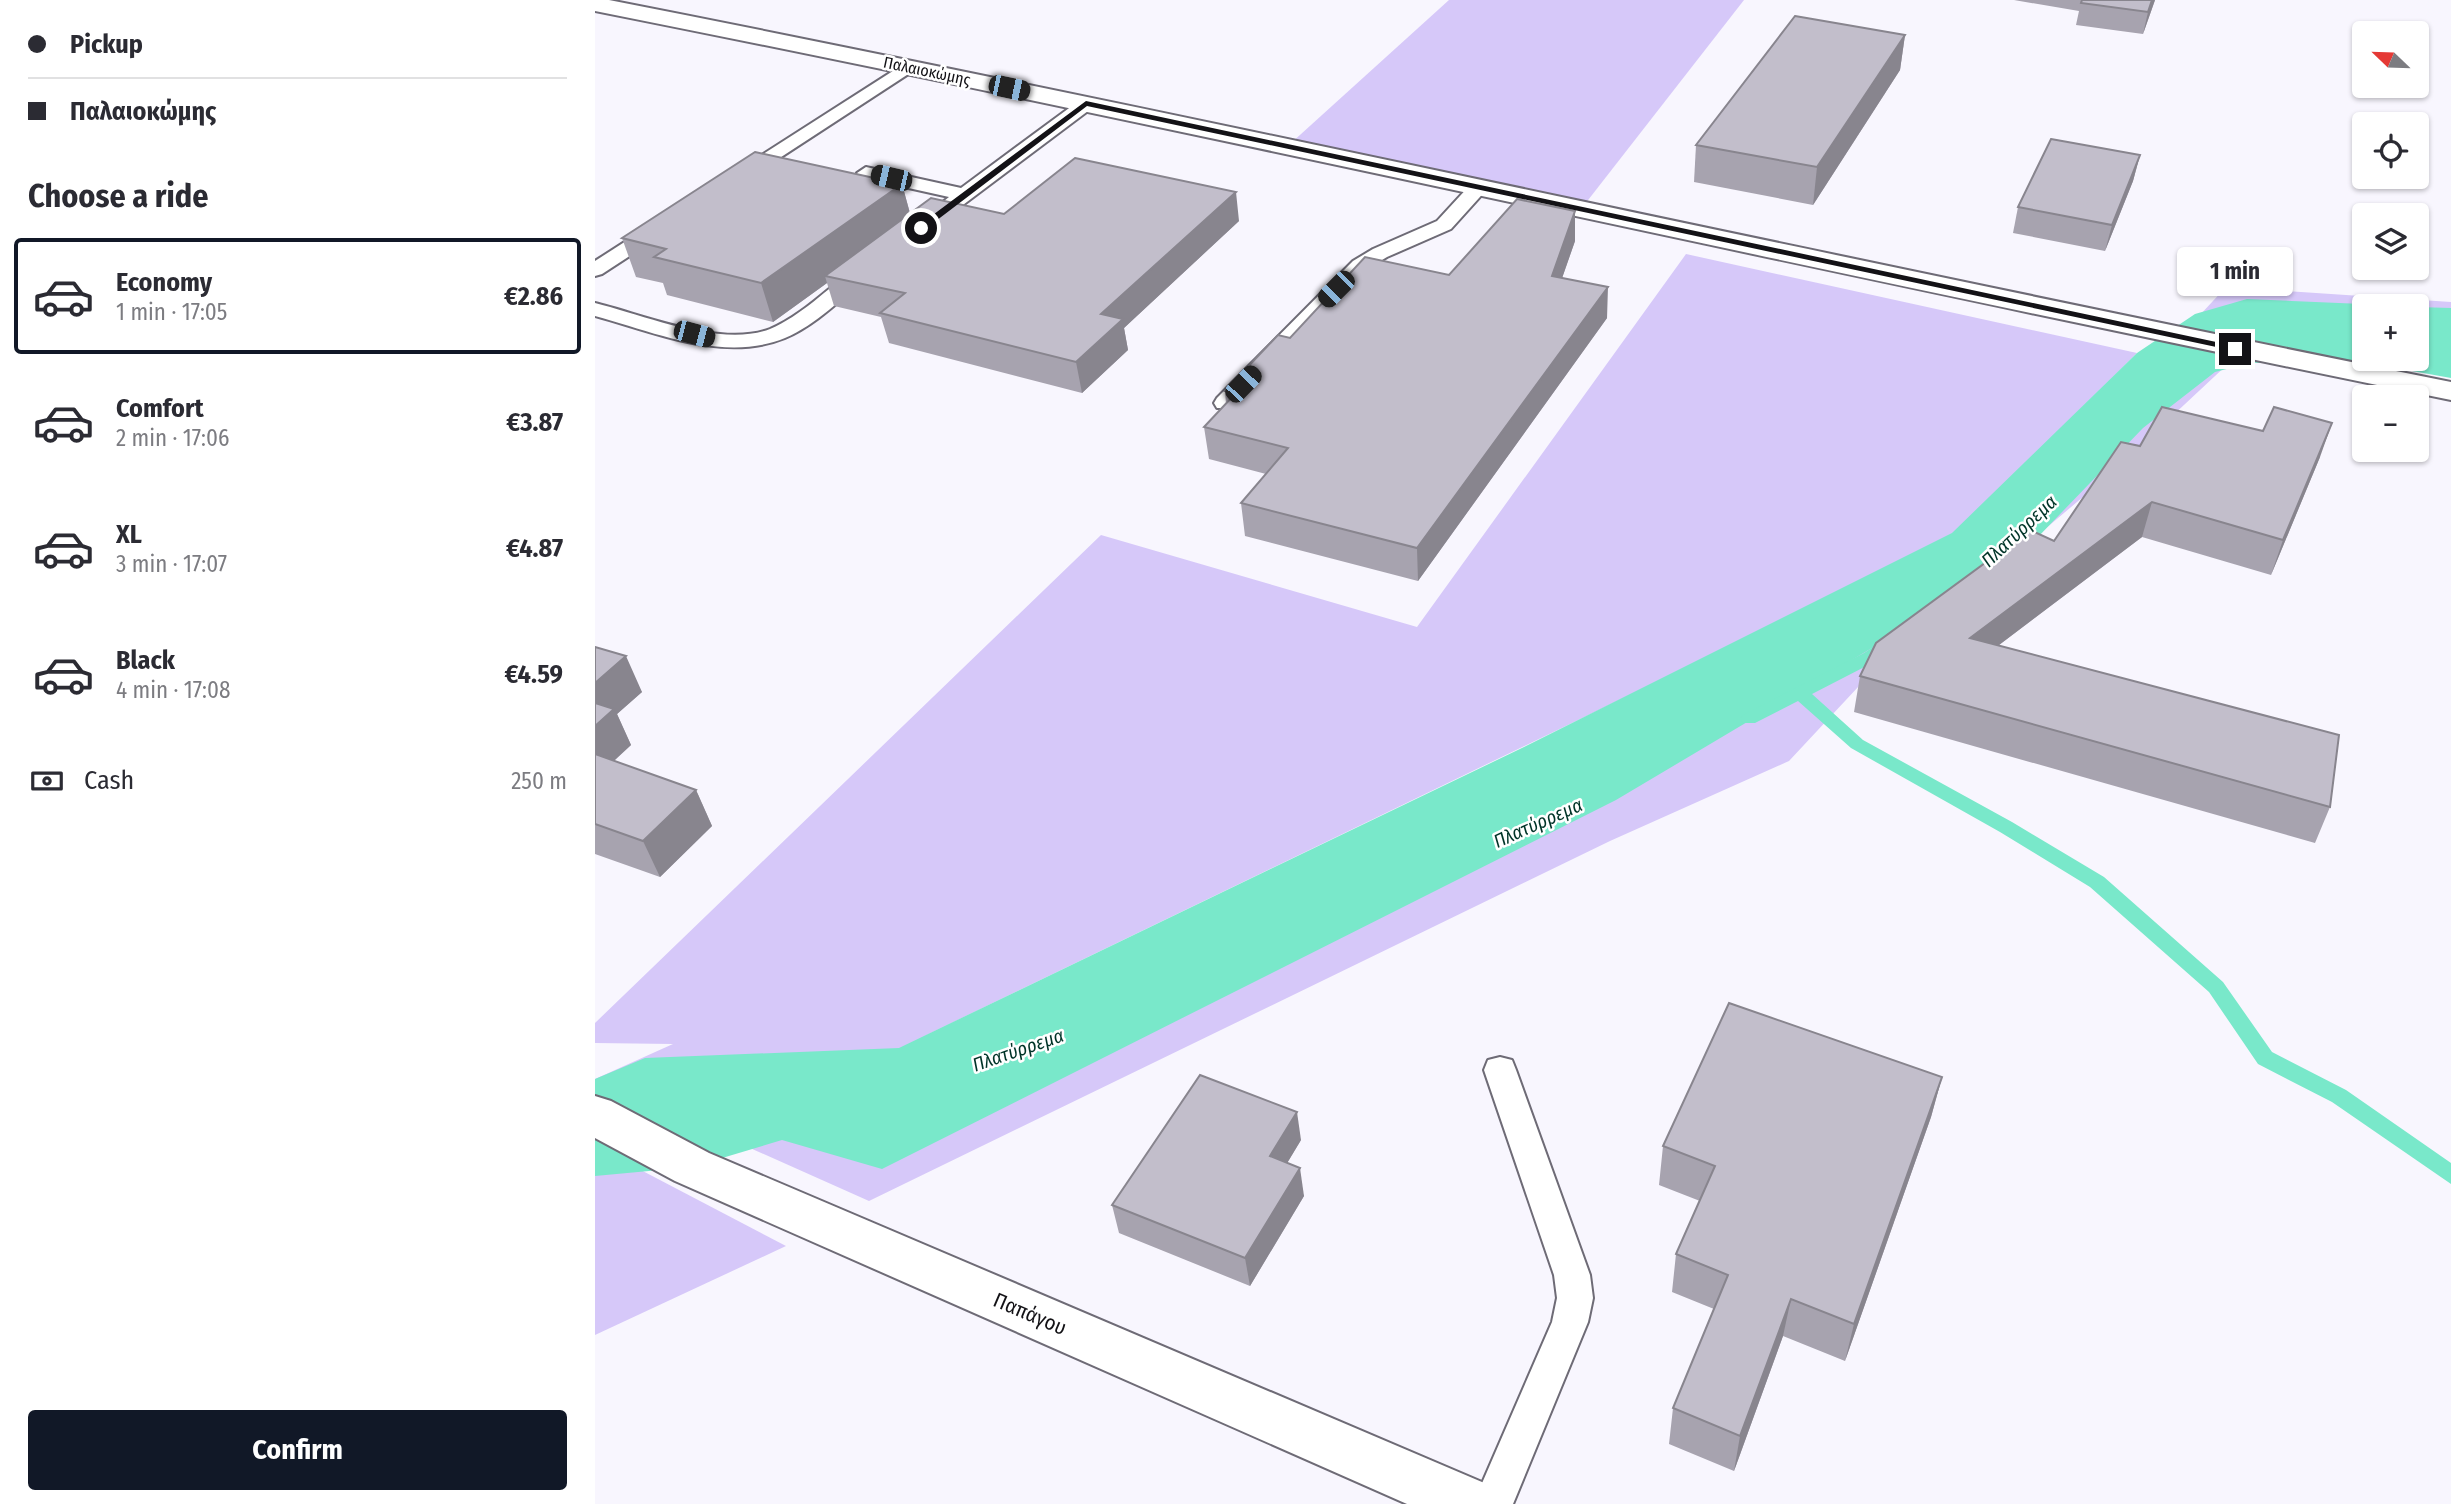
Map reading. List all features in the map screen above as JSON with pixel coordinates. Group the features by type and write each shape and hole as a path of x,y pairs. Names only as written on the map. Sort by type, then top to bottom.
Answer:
{"street":[{"name":"Παλαιοκώμης","path":"595,4 1086,104 2166,335 2451,391"},
{"name":"Παπάγου","path":"595,1115 692,1167 1470,1504"}],"lane":[{"path":"722,187 907,67"},
{"path":"910,236 1086,104"},
{"path":"866,173 965,195"},
{"path":"1225,402 1360,265 1444,225 1479,188"},
{"path":"595,270 676,217"},
{"path":"595,309 719,341 748,342 763,339 788,327 877,261"},
{"path":"1493,1504 1570,1322 1575,1298 1571,1275 1500,1070"}],"shaded area":[{"path":"1449,0 1744,0 1585,204 1290,144"},
{"path":"1686,254 2137,353 1941,546 2199,316 2226,287 2352,295 2352,311 2230,362 2109,475 1859,686 1789,761 1610,841 869,1201 595,1079 673,1044 595,1043 595,1023 1101,535 1417,627","holes":["1908,569 906,1045 1638,691"]},
{"path":"2429,301 2451,302 2451,367 2429,362"},
{"path":"595,1146 786,1246 595,1335"}],"water":[{"path":"2247,299 2352,304 2352,361 2250,363 2215,372 2143,428 2010,566 1616,800 882,1169 782,1140 692,1167 595,1176 595,1079 645,1058 899,1048 1524,747 1952,533 2137,353 2195,314"},
{"path":"2429,307 2451,308 2451,378 2412,371 2429,371"}],"building":[{"path":"2082,0 2152,0 2148,12 2081,3"},
{"path":"1795,16 1905,35 1817,167 1696,145"},
{"path":"2051,139 2140,155 2112,225 2018,207"},
{"path":"755,152 902,184 761,283 654,257 666,249 622,238"},
{"path":"1075,158 1236,192 1101,314 1123,319 1076,362 880,313 905,293 825,276 931,198 1004,214"},
{"path":"1517,199 1575,211 1552,276 1608,287 1417,548 1241,503 1288,448 1204,427 1235,394 1225,391 1278,335 1290,338 1365,257 1449,275"},
{"path":"2162,407 2263,431 2274,407 2332,423 2283,540 2152,502 1970,638 2339,735 2330,807 1860,676 1876,643 2030,530 2054,541 2121,442 2140,446"},
{"path":"595,647 626,656 595,683"},
{"path":"595,703 614,709 595,726"},
{"path":"595,754 696,790 643,841 595,824"},
{"path":"1729,1003 1942,1077 1854,1324 1791,1299 1740,1436 1673,1408 1728,1275 1676,1254 1715,1166 1663,1146"},
{"path":"1200,1075 1297,1112 1270,1156 1300,1168 1245,1258 1112,1205"}],"waterway":[{"name":"Πλατύρρεμα","path":"1749,719 1870,657 1887,643"},
{"path":"1800,693 1857,744 2006,827 2097,882 2216,987 2265,1058 2339,1096 2451,1175"}],"route":[{"path":"921,228 1086,104 2235,349"}]}
